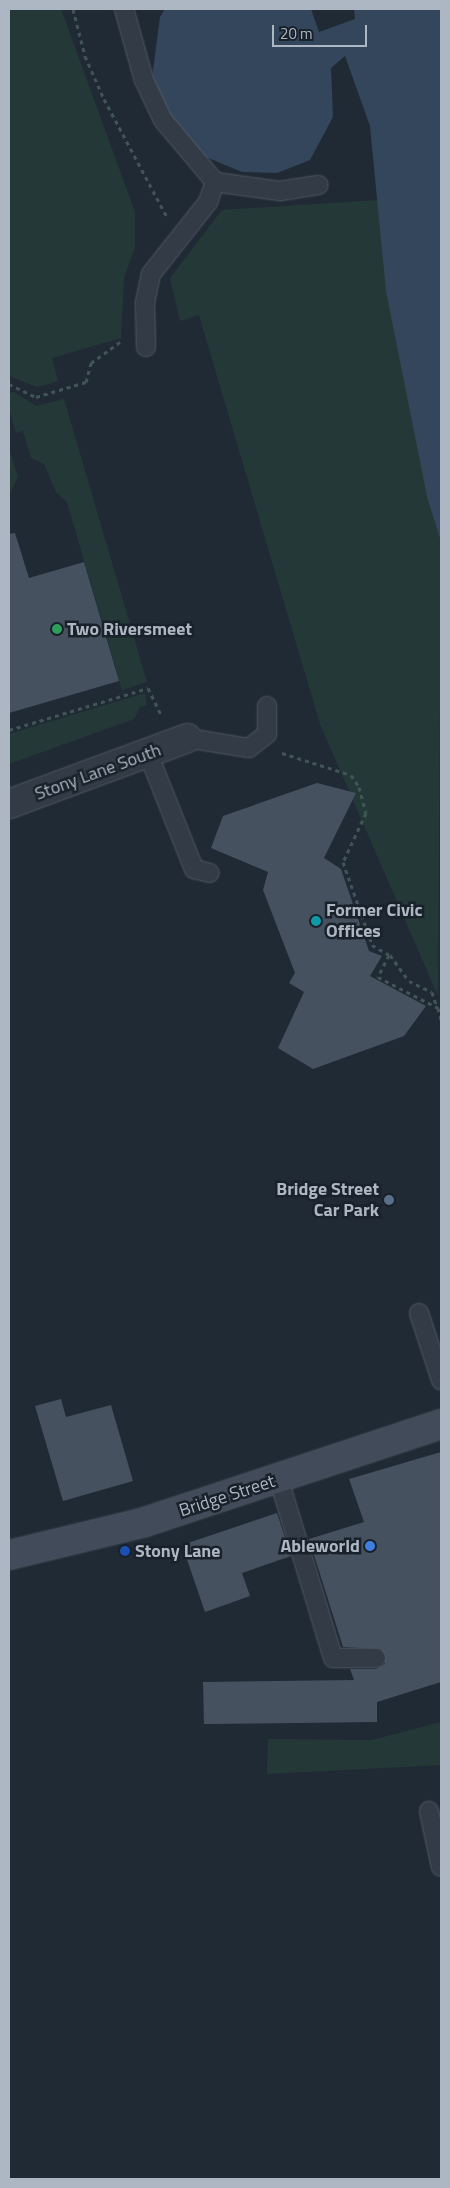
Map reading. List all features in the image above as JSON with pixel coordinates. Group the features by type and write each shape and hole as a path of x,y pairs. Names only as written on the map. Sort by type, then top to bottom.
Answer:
{"street":[{"name":"Stony Lane South","path":"9,804 150,756 187,738"},
{"name":"Bridge Street","path":"11,1549 145,1522 278,1480 441,1424"}],"lane":[{"path":"124,9 144,80 163,120 215,182 280,191 319,185"},
{"path":"146,347 145,303 151,274 208,202 215,182"},
{"path":"187,738 248,748 267,734 267,706"},
{"path":"150,756 194,869 210,873"},
{"path":"419,1313 434,1333 441,1380"},
{"path":"278,1480 334,1658 376,1658"},
{"path":"429,1811 441,1867"}],"path":[{"path":"73,9 85,56 104,99 170,224"},
{"path":"9,384 36,397 86,382 92,363 129,335"},
{"path":"9,730 148,688 158,712 187,738"},
{"path":"272,756 280,753 315,760 351,775 360,787 366,813 343,862 372,945 390,955 409,981 432,992 441,1020"},
{"path":"390,955 378,976 438,1008"}],"shaded area":[{"path":"9,9 61,9 135,212 135,247 124,278 121,338 52,358 58,381 37,387 9,376"},
{"path":"378,200 386,292 427,497 441,542 438,996 320,724 199,315 180,321 170,278 222,210"},
{"path":"14,392 36,406 64,399 147,682 122,690 67,502 56,492 44,464 31,458 23,431 16,433 9,408 9,393"},
{"path":"9,448 18,477 9,496"},
{"path":"145,693 147,705 140,707 134,719 9,764 9,734"},
{"path":"441,1722 441,1765 267,1774 268,1739 372,1740"}],"water":[{"path":"165,9 311,9 319,32 355,19 354,9 441,9 441,542 427,497 386,292 370,126 345,56 331,68 333,117 310,160 277,173 242,172 194,152 170,120 152,78 160,17"}],"building":[{"name":"Two Riversmeet","path":"15,533 29,578 84,562 119,681 9,713 9,534"},
{"name":"Former Civic Offices","path":"317,783 356,793 324,858 341,869 369,951 382,956 370,976 426,1006 404,1036 313,1069 278,1048 304,992 289,983 295,973 263,890 268,872 211,848 223,816"},
{"path":"61,1399 66,1417 111,1405 133,1481 63,1501 35,1406"},
{"path":"441,1452 441,1682 377,1702 377,1722 204,1724 203,1682 354,1680 350,1669 376,1669 385,1664 381,1649 343,1647 309,1539 364,1522 349,1479"},
{"path":"277,1513 291,1556 242,1573 250,1596 205,1612 182,1545"}],"place":[{"name":"Two Riversmeet","path":"57,629"},
{"name":"Former Civic Offices","path":"316,921"},
{"name":"Bridge Street Car Park","path":"389,1200"},
{"name":"Ableworld","path":"370,1546"},
{"name":"Stony Lane","path":"125,1551"}]}
